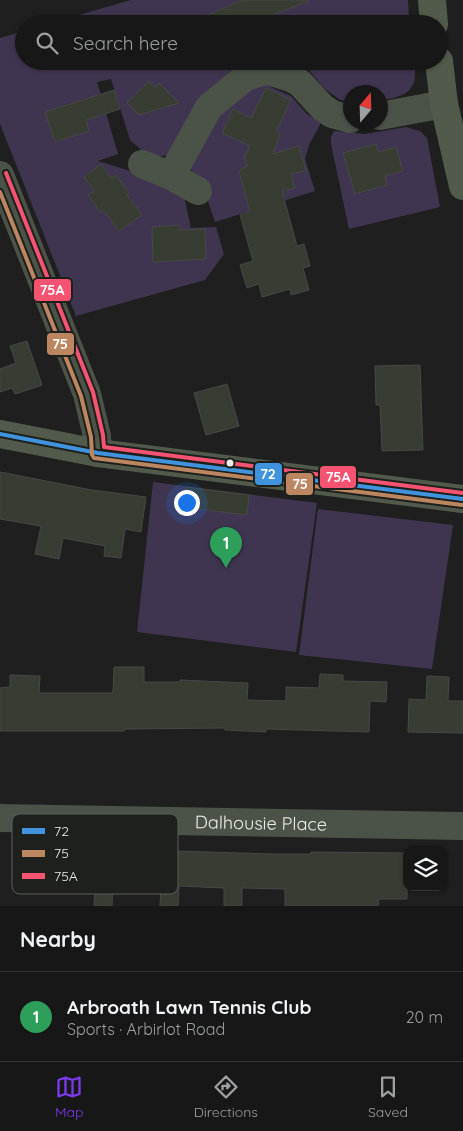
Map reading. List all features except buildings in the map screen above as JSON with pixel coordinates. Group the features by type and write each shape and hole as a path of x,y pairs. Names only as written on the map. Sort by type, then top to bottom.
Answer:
{"main road":[{"path":"432,0 433,15"},
{"path":"440,70 444,104 463,186"},
{"path":"0,434 98,453 463,499"}],"street":[{"path":"171,176 209,106 246,77 258,72 269,71 293,79 323,108 332,114 343,117"},
{"path":"388,114 444,104"},
{"path":"142,164 171,176 198,191"},
{"path":"0,175 86,394 97,436 98,453"},
{"name":"Dalhousie Place","path":"178,821 463,826"}],"shaded area":[{"path":"131,0 408,0 409,15 79,15"},
{"path":"15,34 15,70 258,70 201,96 173,150 167,155 157,157 147,155 130,140 111,79 97,82 118,154 98,161 140,174 184,196 191,228 216,227 224,254 205,280 76,316 0,124 0,38"},
{"path":"309,70 415,70 413,85 398,97 388,99 388,85 343,85 343,100 325,89"},
{"path":"273,80 271,87 291,96 307,114 321,123 309,145 305,159 315,191 215,222 205,193 191,172 190,165 223,102"},
{"path":"406,127 420,131 427,138 440,207 349,229 331,144 331,137 334,131 365,134"},
{"path":"153,482 317,503 296,652 137,632"},
{"path":"318,509 453,525 432,669 299,655"}],"transit line":[{"name":"75A","path":"6,173 93,392 104,447 463,493"},
{"name":"75","path":"0,192 81,396 94,458 462,505"},
{"name":"72","path":"0,434 98,453 463,499"}],"place":[{"name":"Arbroath Lawn Tennis Club","path":"226,568"}]}
